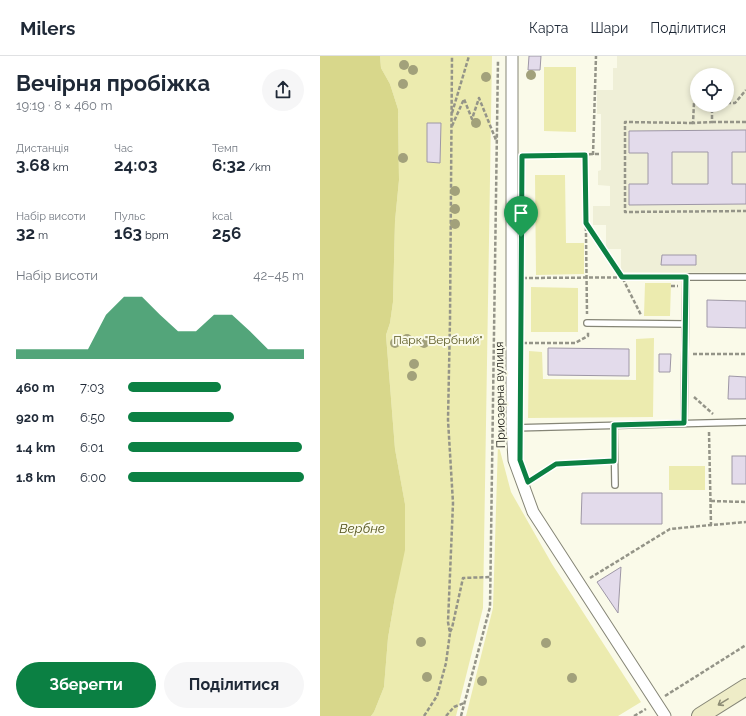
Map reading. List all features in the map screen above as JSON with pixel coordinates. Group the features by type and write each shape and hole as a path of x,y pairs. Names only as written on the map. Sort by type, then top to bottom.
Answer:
{"main road":[{"path":"700,716 746,687"}],"street":[{"name":"Приозерна вулиця","path":"512,56 512,428 514,460 533,512 665,716"}],"lane":[{"path":"684,423 686,277 746,277"},
{"path":"587,323 686,324"},
{"path":"512,428 746,422"},
{"path":"614,425 615,485"}],"path":[{"path":"450,633 448,622 452,503 448,420 450,312 450,128 452,56"},
{"path":"451,117 470,56"},
{"path":"460,716 490,607 498,56"},
{"path":"593,155 596,56"},
{"path":"734,103 746,90"},
{"path":"450,128 464,99 472,119 479,98 497,142"},
{"path":"693,123 695,112"},
{"path":"712,112 712,122"},
{"path":"746,122 625,122 625,212 746,211"},
{"path":"522,148 522,156 601,154"},
{"path":"520,343 575,343 588,336 585,155"},
{"path":"586,223 622,277 646,324"},
{"path":"521,278 686,277"},
{"path":"685,354 746,354"},
{"path":"685,389 722,422"},
{"path":"709,423 711,525"},
{"path":"528,482 556,464 614,461"},
{"path":"711,501 746,502"},
{"path":"584,582 670,529 746,522"},
{"path":"424,716 437,696 446,664 450,633 463,578 490,577"},
{"path":"661,699 746,645"},
{"path":"446,716 454,707 464,703"}],"shaded area":[{"path":"617,56 746,56 746,273 621,272 621,249 606,249 606,225 593,225 593,206 610,206 610,186 598,185 598,171 601,170 601,114 597,114 597,90 613,90 613,68 617,68"}],"green space":[{"name":"Парк \"Вербний\"","path":"380,56 492,56 483,608 456,716 371,716 384,687 388,638 395,597 405,504 395,449 386,335 390,323 393,302 395,221 399,180 398,109 390,84 381,68"},
{"path":"544,67 576,67 576,132 544,131"},
{"path":"535,175 565,175 566,243 584,243 584,274 536,275"},
{"path":"645,283 671,283 670,316 644,316"},
{"path":"531,287 578,288 578,332 531,332"},
{"path":"654,338 653,417 528,418 529,351 542,352 543,379 636,380 636,339"},
{"path":"498,443 511,492 552,564 641,702 618,716 466,716 493,608"},
{"path":"669,466 705,466 705,490 669,490"}],"water":[{"name":"Вербне","path":"320,56 380,56 381,68 390,84 398,109 399,180 395,221 393,302 390,323 386,335 395,449 405,504 405,550 388,638 384,687 371,716 320,716"}],"building":[{"path":"529,56 541,56 540,70 528,70"},
{"path":"427,123 441,123 440,163 427,162"},
{"path":"746,130 746,152 732,152 732,184 746,184 746,204 629,205 629,184 648,184 648,153 629,153 629,131","holes":["672,152 708,152 708,184 672,184"]},
{"path":"662,255 696,255 696,265 661,265"},
{"path":"707,300 746,301 746,328 707,327"},
{"path":"548,348 629,349 629,376 548,375"},
{"path":"659,354 671,354 670,372 659,372"},
{"path":"729,376 746,377 746,399 728,399"},
{"path":"732,456 746,456 746,484 732,484"},
{"path":"582,493 662,493 662,524 581,524"},
{"path":"621,567 618,613 597,582"}],"route":[{"path":"585,155 586,223 622,277 686,277 684,423 614,425 614,461 556,464 528,482 520,460 521,237 522,156 585,155"}]}
